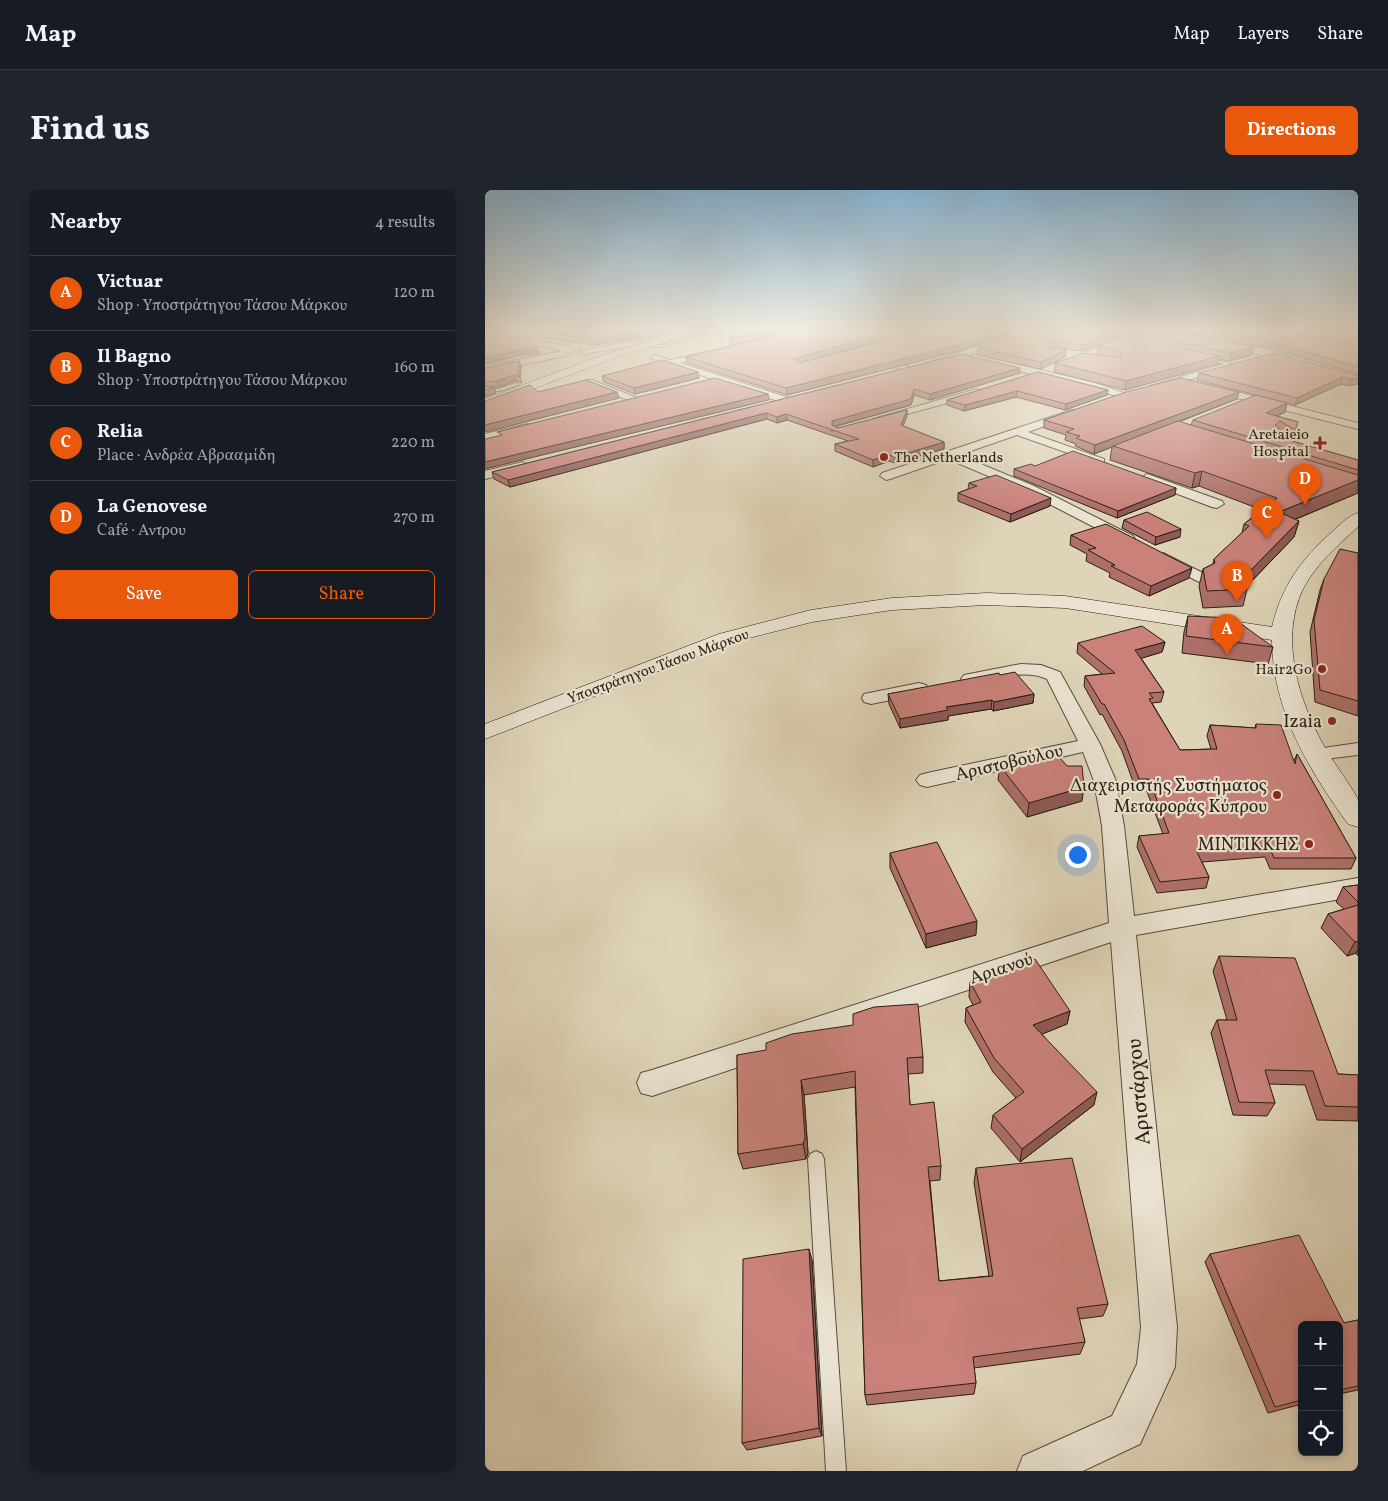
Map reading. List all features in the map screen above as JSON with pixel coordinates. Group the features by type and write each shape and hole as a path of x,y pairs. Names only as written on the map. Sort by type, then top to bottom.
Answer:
{"main road":[{"path":"485,403 520,390"},
{"path":"1354,527 1305,570 1287,603 1282,635 1283,667 1295,708 1316,754 1358,818"},
{"name":"Υποστράτηγου Τάσου Μάρκου","path":"485,732 726,638 811,616 883,605 987,599 1065,602 1282,635"}],"street":[{"path":"614,390 640,398 617,404"},
{"path":"758,390 790,399 768,404"},
{"path":"866,422 981,390"},
{"path":"1124,390 1134,392"},
{"path":"1103,402 1142,390"},
{"path":"1218,390 1358,426"},
{"path":"1235,406 1253,399"},
{"path":"886,476 1084,409"},
{"path":"485,437 541,423"},
{"path":"1019,432 1096,459 1113,460"},
{"path":"949,455 1038,492 1202,578"},
{"path":"485,475 533,463"},
{"path":"1133,473 1217,504"},
{"name":"Αριστάρχου","path":"955,682 1021,669 1041,670 1054,676 1090,744 1105,781 1112,817 1159,1328 1156,1367 1126,1430 1038,1471"},
{"path":"871,698 936,685"},
{"name":"Αριστοβούλου","path":"927,780 1090,744"},
{"path":"1316,754 1358,750"},
{"name":"Αριανού","path":"652,1084 1123,928 1358,887"}],"lane":[{"path":"485,390 501,390"},
{"path":"816,1160 836,1471"}],"building":[{"path":"517,390 535,390 538,392 547,390 611,390 617,392 485,425 485,401"},
{"path":"667,390 754,390 768,394 485,462 485,439 502,435 497,432"},
{"path":"819,390 914,390 911,399 832,421 832,425 838,428 907,410 901,425 944,442 895,457 889,455 873,460 835,444 859,439 786,414 777,417 766,413 508,480 492,472"},
{"path":"916,390 945,390 930,394"},
{"path":"980,390 1108,390 1066,404 1017,391 965,405 947,400"},
{"path":"1135,390 1230,390 1239,392 1095,445 1076,438 1080,436 1066,432 1074,429 1044,420"},
{"path":"1265,390 1315,390 1297,398"},
{"path":"1256,395 1287,403 1266,413 1298,422 1295,430 1280,421 1275,425 1286,434 1294,436 1292,441 1358,460 1358,470 1193,420"},
{"path":"1178,421 1358,475 1358,480 1279,512 1299,521 1250,571 1248,589 1207,591 1203,569 1215,563 1214,559 1249,526 1244,524 1277,498 1202,471 1195,473 1113,446"},
{"path":"1073,451 1176,488 1118,511 1014,469 1031,464 1035,466"},
{"path":"996,475 1051,498 1011,514 958,493 977,486 969,483"},
{"path":"1147,512 1181,529 1156,537 1124,520"},
{"path":"1106,524 1192,568 1151,586 1111,566 1115,565 1088,550 1096,548 1071,535"},
{"path":"1340,549 1358,553 1358,701 1320,690 1314,620 1324,579"},
{"path":"1188,616 1233,618 1273,647 1186,636"},
{"path":"1142,626 1165,642 1135,650 1164,692 1149,693 1153,698 1149,699 1180,750 1217,749 1210,725 1256,728 1256,724 1281,725 1295,764 1297,754 1356,858 1274,858 1269,846 1197,852 1209,877 1160,882 1139,836 1169,833 1149,779 1139,779 1124,740 1104,704 1102,704 1085,676 1115,673 1078,643"},
{"path":"1015,672 1034,694 994,702 992,700 946,707 948,710 900,719 888,694 999,673 1000,675"},
{"path":"1054,751 1067,766 1082,766 1084,787 1029,803 1000,766"},
{"path":"937,842 977,921 926,934 890,853"},
{"path":"1358,885 1358,902 1343,887"},
{"path":"1358,905 1358,941 1355,942 1328,914"},
{"path":"1219,956 1295,958 1338,1074 1358,1075 1358,1107 1325,1106 1313,1071 1265,1070 1275,1103 1239,1102 1217,1020 1237,1020"},
{"path":"1035,959 1070,1011 1033,1025 1097,1092 1022,1149 993,1115 1024,1092 994,1058 966,1008 981,1002 970,982"},
{"path":"918,1004 923,1057 907,1058 910,1105 934,1102 941,1166 928,1167 939,1281 993,1276 976,1168 1072,1158 1108,1304 1077,1308 1085,1342 973,1357 976,1383 865,1395 855,1071 801,1080 805,1138 803,1144 738,1154 737,1055 766,1050 766,1043 792,1034 853,1025 853,1014 874,1007"},
{"path":"1299,1235 1343,1321 1298,1321 1298,1401 1275,1407 1210,1254"},
{"path":"809,1249 819,1428 742,1443 743,1259"},
{"path":"1358,1320 1358,1386 1343,1389 1343,1321 1344,1323"}],"place":[{"name":"Aretaieio Hospital","path":"1320,443"},
{"name":"The Netherlands","path":"884,457"},
{"name":"La Genovese","path":"1305,505"},
{"name":"Relia","path":"1267,539"},
{"name":"Il Bagno","path":"1237,602"},
{"name":"Victuar","path":"1227,655"},
{"name":"Hair2Go","path":"1322,669"},
{"name":"Izaia","path":"1332,721"},
{"name":"Διαχειριστής Συστήματος Μεταφοράς Κύπρου","path":"1277,795"},
{"name":"ΜΙΝΤΙΚΚΗΣ","path":"1309,844"}]}
